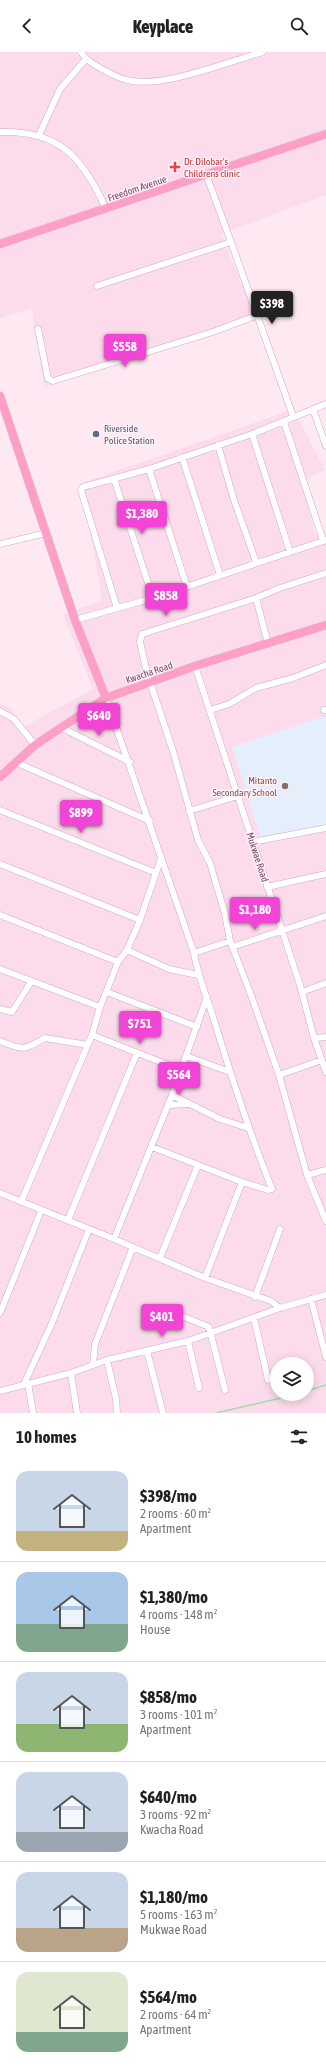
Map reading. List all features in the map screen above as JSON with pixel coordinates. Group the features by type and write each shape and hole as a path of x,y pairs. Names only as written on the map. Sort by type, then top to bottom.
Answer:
{"main road":[{"name":"Freedom Avenue","path":"0,244 326,134"},
{"path":"0,396 75,620 106,698"},
{"name":"Kwacha Road","path":"0,777 35,745 60,727 106,698 195,666 326,625"}],"street":[{"path":"81,52 86,59 107,72 127,80 145,82 172,79 263,52"},
{"path":"39,135 60,89 86,59"},
{"path":"0,132 39,135 66,150 77,159 94,181 106,209"},
{"path":"206,174 258,315 293,416"},
{"path":"97,286 231,242"},
{"path":"38,329 48,379 53,381 213,332 258,315"},
{"path":"116,608 81,490 83,487 149,469 252,434 284,422 293,416 326,404"},
{"path":"313,409 326,446"},
{"path":"75,620 153,598 324,540 284,422"},
{"path":"252,434 290,552"},
{"path":"218,445 234,500 256,562"},
{"path":"182,457 220,575"},
{"path":"149,469 187,587"},
{"path":"114,479 153,598"},
{"path":"0,544 46,532"},
{"path":"326,573 280,588 256,598 142,634 140,642 150,682 173,751 198,840 212,869 225,914 231,944 251,995 278,1075 307,1175 326,1221"},
{"path":"256,598 268,644"},
{"path":"210,710 228,704 256,688 293,678 326,665"},
{"name":"Mukwae Road","path":"195,666 302,992 311,1021 314,1038 326,1072"},
{"path":"106,698 130,762 194,953 198,975 207,997 248,1128 272,1189 268,1190 242,1182 152,1147"},
{"path":"0,711 14,719 35,745"},
{"path":"60,727 130,762"},
{"path":"15,762 150,822"},
{"path":"190,811 238,796"},
{"path":"0,810 156,874"},
{"path":"253,842 326,828"},
{"path":"21,1202 88,1045 100,1007 118,962 126,950 140,920 161,858"},
{"path":"0,864 140,920"},
{"path":"267,887 326,874"},
{"path":"0,915 118,962"},
{"path":"194,953 282,931 326,916"},
{"path":"126,950 169,969 198,975"},
{"path":"0,969 30,982 100,1007"},
{"path":"0,1009 12,1012 30,982"},
{"path":"302,992 326,983"},
{"path":"107,992 197,1027"},
{"path":"114,1239 172,1095 207,997"},
{"path":"92,1035 181,1070"},
{"path":"314,1038 326,1037"},
{"path":"0,1041 23,1048 32,1047 45,1038 88,1045"},
{"path":"68,1220 137,1053"},
{"path":"186,1056 230,1072"},
{"path":"278,1075 322,1060"},
{"path":"172,1095 220,1119 248,1128"},
{"path":"168,1105 190,1104"},
{"path":"160,1258 198,1165"},
{"path":"307,1175 326,1170"},
{"path":"205,1278 242,1182"},
{"path":"0,1193 41,1211 68,1220 160,1258 205,1278 271,1302 280,1308"},
{"path":"0,1313 41,1211"},
{"path":"32,1413 26,1383 52,1323 89,1229"},
{"path":"255,1297 280,1229"},
{"path":"93,1364 95,1344 133,1247"},
{"path":"0,1391 26,1383 71,1373 107,1360 188,1341 280,1308 326,1295"},
{"path":"311,1299 326,1356"},
{"path":"162,1308 205,1324 211,1332 225,1390"},
{"path":"254,1318 268,1380"},
{"path":"188,1341 199,1388"},
{"path":"147,1351 163,1413"},
{"path":"107,1360 117,1413"},
{"path":"71,1373 77,1413"}],"shaded area":[{"path":"0,52 326,52 326,195 221,234 254,314 44,388 32,308 0,318"},
{"path":"294,409 325,470 302,481 315,534 326,531 326,1413 0,1413 0,704 11,708 23,727 93,689 63,614 102,601 82,483"},
{"name":"Mitanto Secondary School","path":"326,716 326,825 261,839 232,747"}],"waterway":[{"path":"314,1389 326,1385"},
{"path":"216,1413 270,1400"}],"place":[{"name":"Dr. Dilobar's Childrens clinic","path":"175,167"},
{"name":"Riverside Police Station","path":"96,434"},
{"name":"Mitanto Secondary School","path":"285,786"}]}
